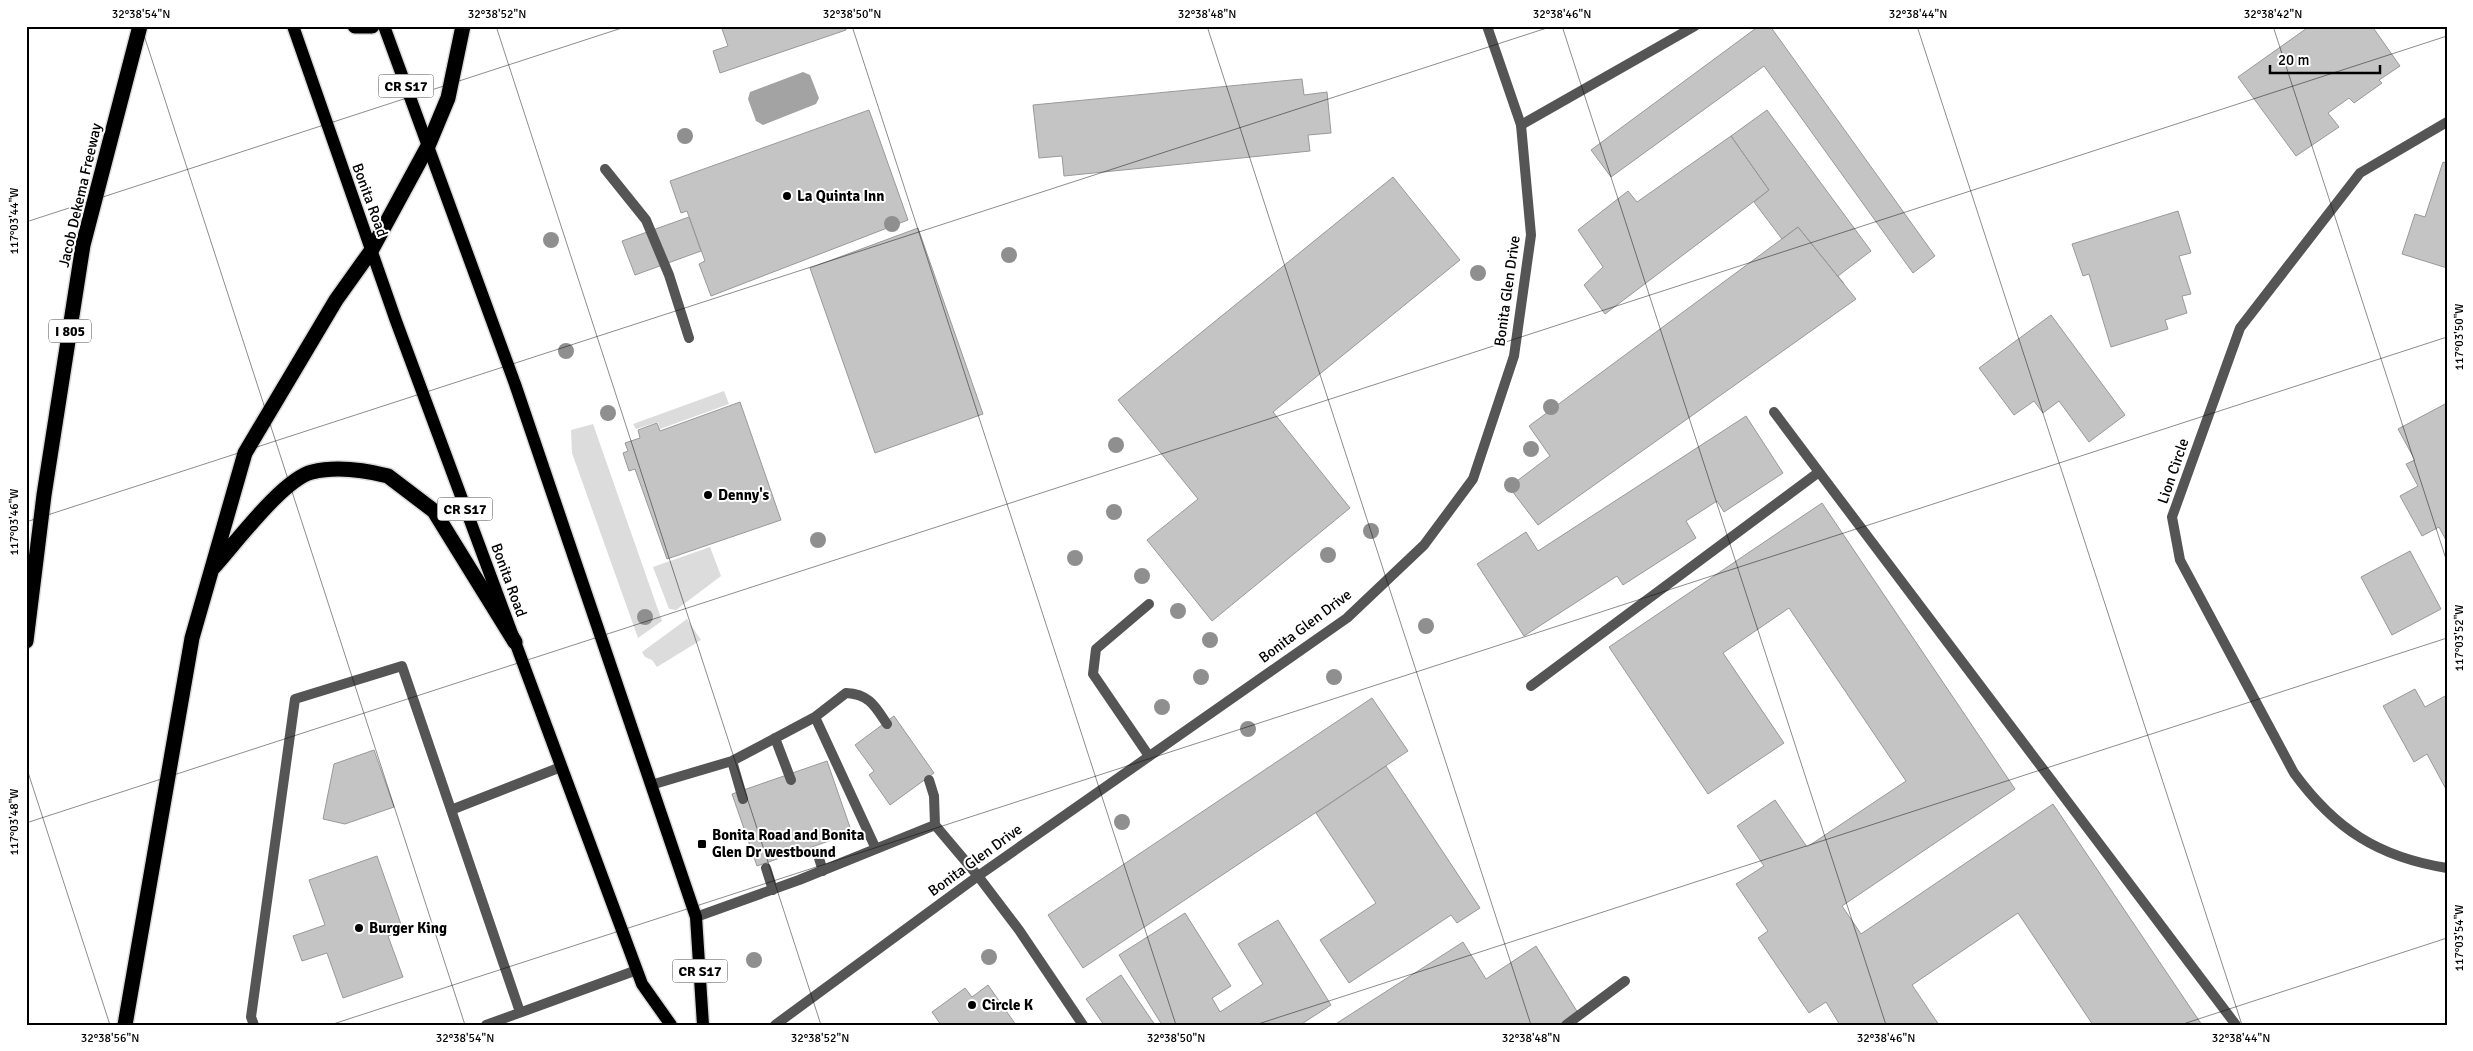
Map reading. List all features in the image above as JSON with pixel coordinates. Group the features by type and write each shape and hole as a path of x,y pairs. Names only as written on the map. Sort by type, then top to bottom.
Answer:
{"highway":[{"name":"Jacob Dekema Freeway","path":"26,641 44,495 83,245 140,26"},
{"path":"355,26 372,26"},
{"path":"125,1025 192,638 245,453 336,300 371,251 428,146 448,98 463,26"},
{"path":"211,571 285,488 310,472 343,469 380,474 388,476 434,511 515,642"}],"main road":[{"name":"Bonita Road","path":"293,26 371,251 642,984 671,1025"},
{"name":"CR S17","path":"384,26 515,384 696,917 703,1025"}],"street":[{"name":"Bonita Glen Drive","path":"775,1025 978,876 1347,618 1424,544 1473,479 1514,356 1531,235 1521,125 1487,26"},
{"path":"1521,125 1695,26"},
{"name":"Lion Circle","path":"2447,122 2360,173 2240,328 2172,517 2180,560 2294,773 2313,798 2336,820 2361,839 2404,859 2447,868"},
{"path":"605,169 646,220 669,275 690,338"},
{"path":"1774,412 2236,1025"},
{"path":"1531,686 1819,472"},
{"path":"1150,604 1096,649 1093,674 1150,756"},
{"path":"254,1025 251,1017 294,699 402,666 520,1012"},
{"path":"651,785 732,760 815,717 846,693 861,693 875,706 887,724"},
{"path":"815,717 876,849"},
{"path":"775,738 792,780"},
{"path":"732,760 743,798"},
{"path":"451,810 561,767"},
{"path":"929,780 934,796 935,825 978,876 1019,930 1083,1025"},
{"path":"696,917 823,871 935,825"},
{"path":"817,852 823,871"},
{"path":"766,868 773,890"},
{"path":"486,1025 637,970"},
{"path":"1566,1025 1625,981"}],"shaded area":[{"path":"803,72 810,75 819,98 816,104 763,125 756,121 748,99 750,92"},
{"path":"724,391 729,404 660,429 658,422 636,429 633,424"},
{"path":"593,424 662,621 638,638 572,453 571,430"},
{"path":"710,547 721,576 676,610 669,609 653,567"},
{"path":"687,619 701,640 657,667 652,660 645,657 642,652"}],"building":[{"path":"721,26 845,26 846,30 720,73 713,51 728,46"},
{"path":"1759,26 1770,26 1935,256 1913,273 1764,66 1611,177 1591,150"},
{"path":"2310,26 2372,26 2400,66 2379,80 2382,83 2354,103 2349,98 2328,113 2339,127 2296,156 2238,77"},
{"path":"1302,79 1304,95 1327,92 1331,133 1308,135 1310,151 1064,176 1062,156 1039,158 1033,105"},
{"name":"La Quinta Inn","path":"869,110 908,220 711,296 699,264 705,261 687,211 681,213 670,181"},
{"path":"1767,110 1871,251 1838,276 1844,284 1798,227 1782,239 1754,202 1769,190 1731,136"},
{"path":"1731,136 1769,190 1605,314 1584,285 1603,267 1578,230 1628,191 1637,202"},
{"path":"2443,162 2447,163 2447,268 2402,254 2415,214 2425,217"},
{"path":"1393,177 1460,260 1273,412 1350,508 1212,621 1147,540 1198,499 1118,400"},
{"path":"2178,211 2191,253 2179,256 2191,294 2182,296 2187,313 2165,320 2168,329 2111,347 2089,274 2083,276 2072,244"},
{"path":"689,217 701,251 635,275 622,241"},
{"path":"1798,227 1856,299 1538,525 1509,487 1550,456 1529,426"},
{"name":"La Quinta Inn","path":"918,228 983,414 875,453 810,268"},
{"path":"2051,315 2125,415 2089,442 2059,401 2043,413 2034,401 2014,415 1979,368"},
{"name":"Denny's","path":"740,402 781,520 667,559 635,469 629,471 623,453 628,451 625,443 640,438 638,430 657,423 660,431"},
{"path":"2447,403 2447,542 2439,527 2422,536 2400,496 2418,486 2406,464 2415,460 2398,429"},
{"path":"1746,416 1783,473 1724,512 1717,501 1686,521 1696,538 1623,585 1617,576 1524,636 1477,564 1526,532 1538,551"},
{"path":"1822,503 2015,789 1842,906 1861,934 2053,804 2202,1025 2093,1025 2018,913 1912,985 1939,1025 1840,1025 1826,1002 1809,1013 1758,938 1768,931 1736,884 1764,866 1737,826 1775,800 1807,847 1906,781 1789,608 1723,653 1784,743 1708,794 1609,647"},
{"path":"2410,551 2441,609 2392,635 2361,577"},
{"path":"2415,689 2425,707 2447,695 2447,791 2427,754 2414,762 2383,706"},
{"path":"1372,698 1408,751 1083,968 1048,915"},
{"path":"894,716 934,773 890,805 869,775 874,771 855,745"},
{"path":"374,750 394,807 345,824 323,819 334,764"},
{"path":"827,761 852,833 757,866 732,794"},
{"path":"1386,766 1480,908 1457,923 1451,915 1349,983 1320,940 1376,903 1316,813"},
{"name":"Burger King","path":"377,856 403,930 388,936 403,977 343,998 327,953 302,961 293,936 325,925 309,880"},
{"path":"1185,913 1231,986 1212,998 1220,1012 1263,984 1238,944 1278,920 1331,1005 1300,1025 1162,1025 1119,955"},
{"path":"1463,942 1486,979 1536,946 1580,1016 1567,1025 1334,1025"},
{"path":"1121,975 1155,1025 1104,1025 1086,999"},
{"name":"Circle K","path":"988,985 1016,1025 941,1025 932,1012 965,988 972,997"}],"place":[{"name":"La Quinta Inn","path":"787,196"},
{"name":"Denny's","path":"708,495"},
{"name":"Bonita Road and Bonita Glen Dr westbound","path":"702,844"},
{"name":"Burger King","path":"359,928"},
{"name":"Circle K","path":"972,1005"}]}
